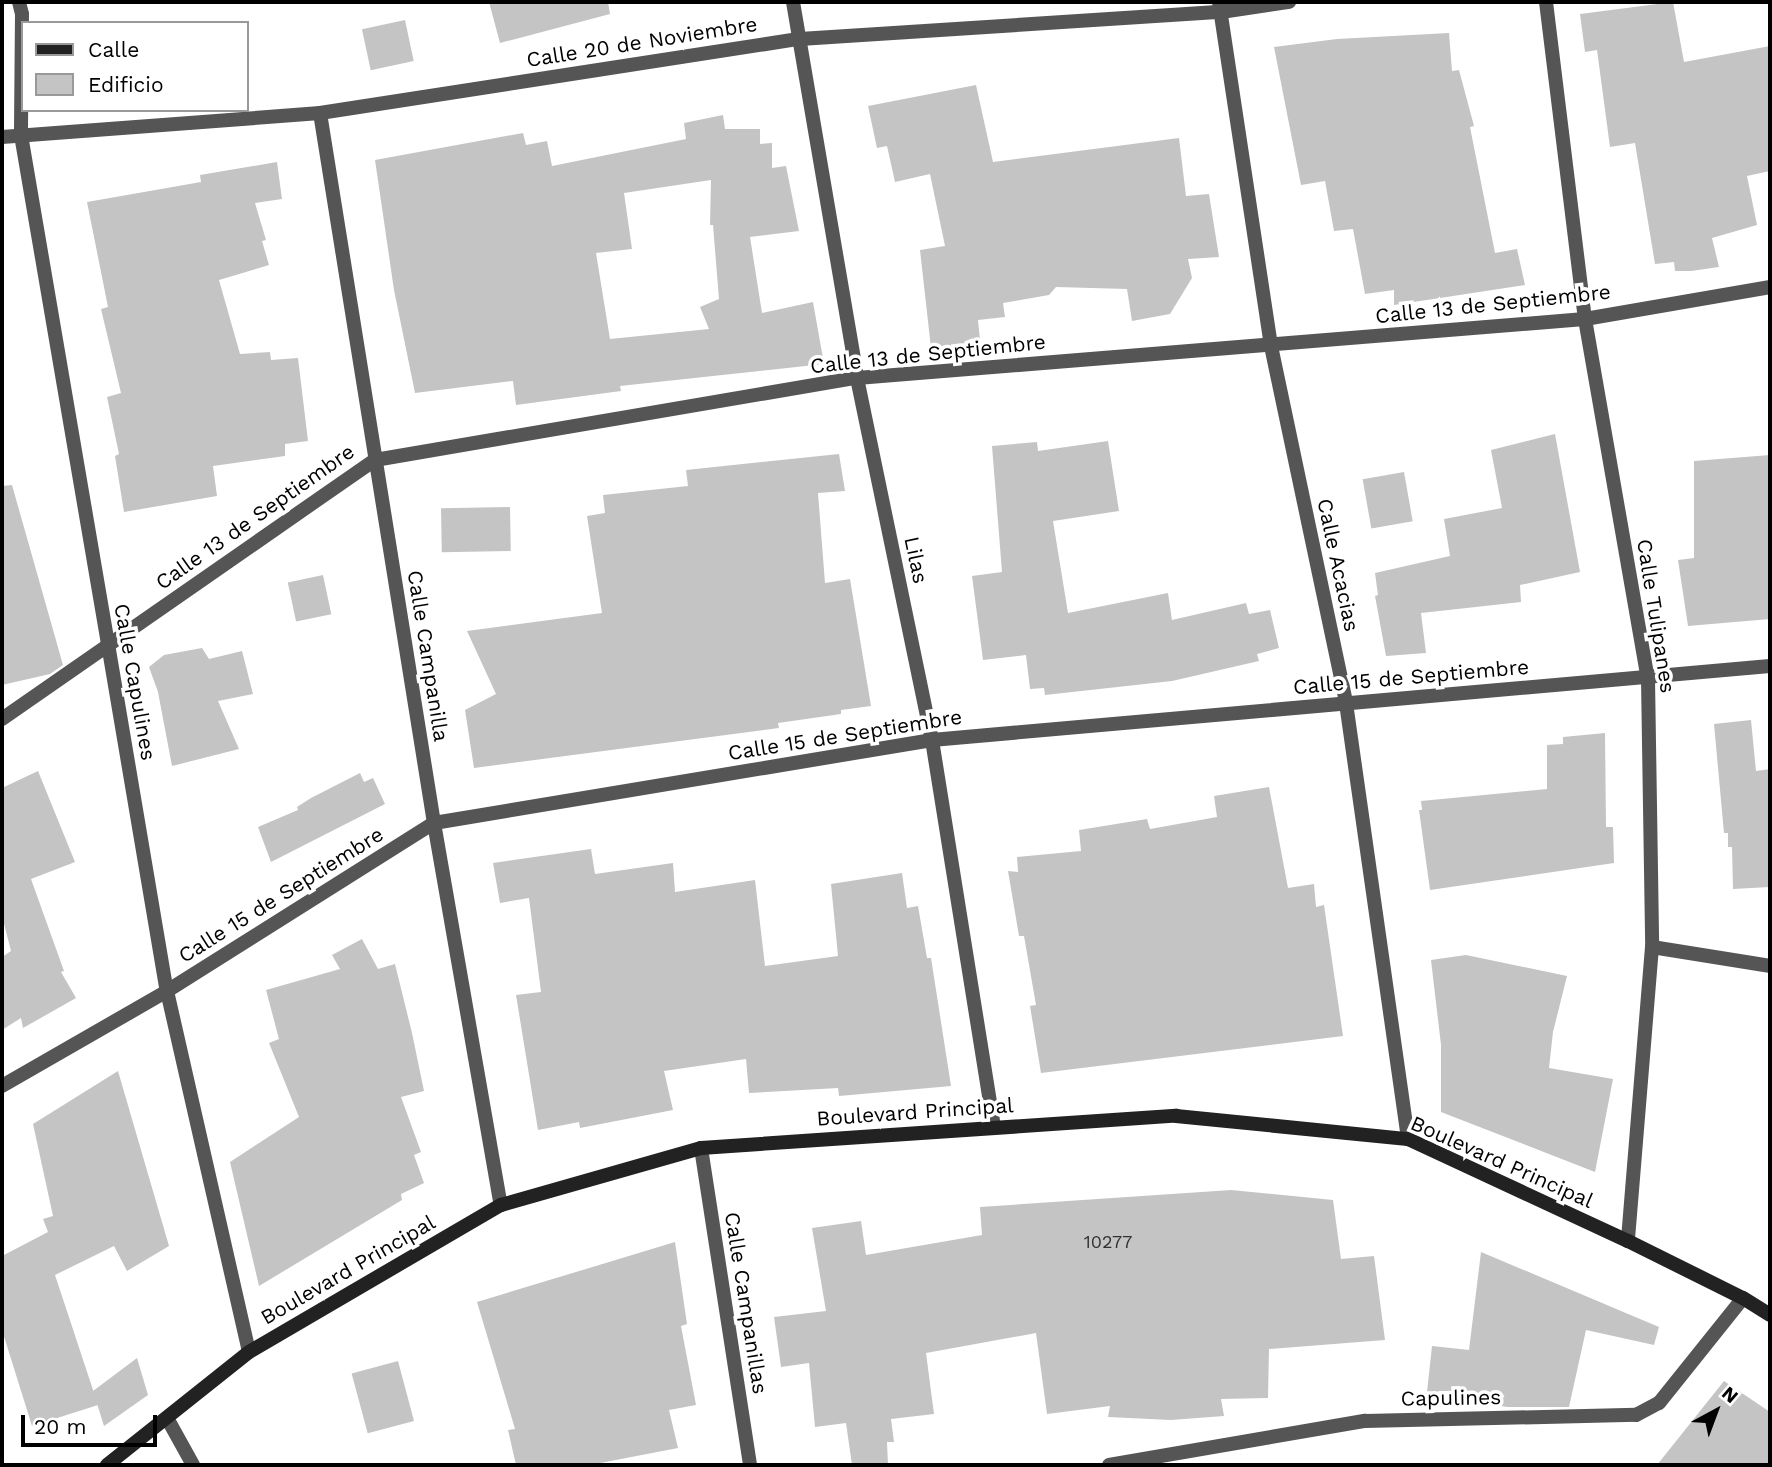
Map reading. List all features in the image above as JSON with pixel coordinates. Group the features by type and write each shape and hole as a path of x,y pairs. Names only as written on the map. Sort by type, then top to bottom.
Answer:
{"street":[{"name":"Lilas","path":"793,2 857,378 932,740 994,1127"},
{"name":"Calle 20 de Noviembre","path":"2,136 320,113 800,39 1289,2"},
{"name":"Calle Tulipanes","path":"1546,2 1585,319 1648,679 1652,947 1628,1241"},
{"name":"Calle Acacias","path":"1220,7 1271,346 1346,703 1408,1139"},
{"name":"Calle Capulines","path":"20,8 21,135 107,644 167,991 249,1352"},
{"name":"Calle Campanilla","path":"320,113 434,823 500,1205"},
{"name":"Calle 13 de Septiembre","path":"2,719 375,460 857,378 1585,319 1770,287"},
{"name":"Calle 15 de Septiembre","path":"2,1086 167,991 434,823 932,740 1648,679 1770,666"},
{"path":"1652,947 1770,966"},
{"name":"Boulevard Principal","path":"107,1465 249,1352 500,1205 701,1148 1176,1116 1408,1139 1628,1241 1743,1298 1770,1315"},
{"name":"Calle Campanillas","path":"701,1148 750,1465"},
{"name":"Capulines","path":"1109,1465 1365,1421 1636,1415 1659,1403 1743,1298"},
{"path":"167,1418 193,1465"}],"building":[{"path":"489,2 608,2 610,14 500,43"},
{"path":"1673,2 1684,62 1770,46 1770,171 1747,176 1757,225 1712,238 1719,267 1691,271 1675,271 1674,262 1655,264 1635,143 1610,147 1597,50 1585,52 1580,14"},
{"path":"405,20 414,61 371,70 362,29"},
{"path":"1449,33 1452,71 1459,70 1474,126 1470,127 1495,253 1517,249 1525,285 1394,305 1394,290 1365,294 1353,229 1334,231 1325,181 1301,185 1274,47 1337,39"},
{"path":"976,85 993,162 1179,138 1186,196 1209,194 1219,257 1188,259 1192,278 1170,314 1132,321 1127,289 1056,287 1049,295 1003,303 1005,317 978,320 981,351 932,357 920,250 945,246 930,174 895,182 887,146 877,148 868,106"},
{"path":"723,115 725,129 760,129 760,144 772,143 772,168 786,166 799,231 750,237 762,313 813,302 824,364 620,386 621,391 516,405 513,381 415,393 394,290 375,160 523,133 526,145 547,141 552,166 686,139 684,123","holes":["711,180 710,225 713,225 719,299 700,307 709,329 610,339 596,253 632,249 624,193"]},
{"path":"277,162 282,199 255,203 266,240 262,241 269,265 219,280 240,354 270,352 271,360 298,358 308,441 285,444 285,456 213,466 217,496 124,512 115,456 119,454 107,397 121,393 101,309 108,307 87,202 201,182 200,175"},
{"path":"1555,434 1580,572 1520,585 1521,602 1421,613 1426,653 1386,656 1375,596 1378,595 1375,573 1450,556 1444,519 1502,508 1491,450"},
{"path":"1108,441 1119,511 1053,521 1068,613 1168,593 1172,620 1246,603 1249,614 1270,610 1279,648 1257,654 1259,661 1172,681 1045,695 1044,688 1030,689 1026,655 983,660 972,576 1002,572 992,446 1037,442 1038,451"},
{"path":"839,454 845,491 818,493 825,583 850,579 871,706 841,710 841,714 778,723 779,728 474,768 465,710 496,694 467,631 602,613 587,516 605,513 603,495 688,486 686,470"},
{"path":"1770,455 1770,619 1688,626 1678,560 1694,558 1694,461"},
{"path":"1404,472 1413,521 1371,529 1363,479"},
{"path":"12,485 63,665 50,674 2,685 2,486"},
{"path":"510,507 511,551 442,552 441,508"},
{"path":"323,575 331,614 296,622 288,582"},
{"path":"202,648 209,659 242,651 253,694 218,701 239,749 172,766 158,692 149,667 164,655"},
{"path":"1751,720 1756,771 1770,769 1770,887 1733,889 1732,847 1728,847 1728,833 1724,833 1714,724"},
{"path":"1605,733 1606,827 1613,827 1614,863 1430,890 1419,810 1422,810 1421,801 1547,789 1547,745 1563,744 1563,737"},
{"path":"38,771 75,862 31,879 64,971 61,972 76,998 23,1028 21,1018 2,1030 2,957 11,951 2,916 2,788"},
{"path":"360,773 364,782 373,778 385,804 271,862 258,827 298,810 297,807 311,798"},
{"path":"1269,787 1288,888 1314,884 1316,907 1324,905 1343,1036 1041,1073 1030,1006 1036,1005 1024,936 1019,936 1008,871 1018,872 1017,857 1081,851 1079,830 1147,819 1150,829 1217,817 1214,796"},
{"path":"591,849 595,874 673,863 675,892 755,880 765,966 838,956 831,884 902,873 907,908 918,906 927,958 931,958 951,1086 839,1096 838,1088 749,1093 746,1059 664,1071 673,1110 580,1128 579,1122 538,1130 516,995 541,992 529,898 500,903 493,863"},
{"path":"362,939 378,969 395,964 424,1091 401,1097 421,1152 414,1155 424,1183 401,1194 402,1200 259,1286 230,1162 299,1117 269,1043 279,1039 266,990 340,969 332,955"},
{"path":"1466,955 1567,976 1553,1032 1549,1068 1613,1079 1595,1172 1441,1112 1441,1045 1431,960"},
{"path":"118,1071 169,1246 127,1271 114,1246 55,1275 98,1405 32,1426 2,1330 2,1256 48,1232 43,1219 53,1216 33,1124"},
{"path":"1231,1190 1333,1200 1341,1259 1374,1256 1385,1340 1269,1349 1268,1398 1221,1399 1224,1416 1171,1420 1108,1417 1110,1406 1047,1414 1036,1333 926,1353 934,1414 891,1419 894,1442 887,1442 888,1465 852,1465 846,1423 815,1427 809,1363 781,1367 774,1317 826,1311 812,1228 861,1221 866,1255 982,1235 980,1207"},
{"path":"675,1242 687,1324 681,1326 696,1405 669,1410 678,1448 590,1465 516,1465 508,1430 515,1429 477,1302"},
{"path":"1481,1252 1659,1327 1654,1345 1586,1330 1569,1407 1507,1407 1460,1398 1426,1401 1432,1346 1469,1350"},
{"path":"137,1358 148,1395 104,1426 93,1391"},
{"path":"398,1361 414,1421 368,1433 352,1373"},
{"path":"1724,1381 1770,1412 1770,1465 1657,1465"}]}
